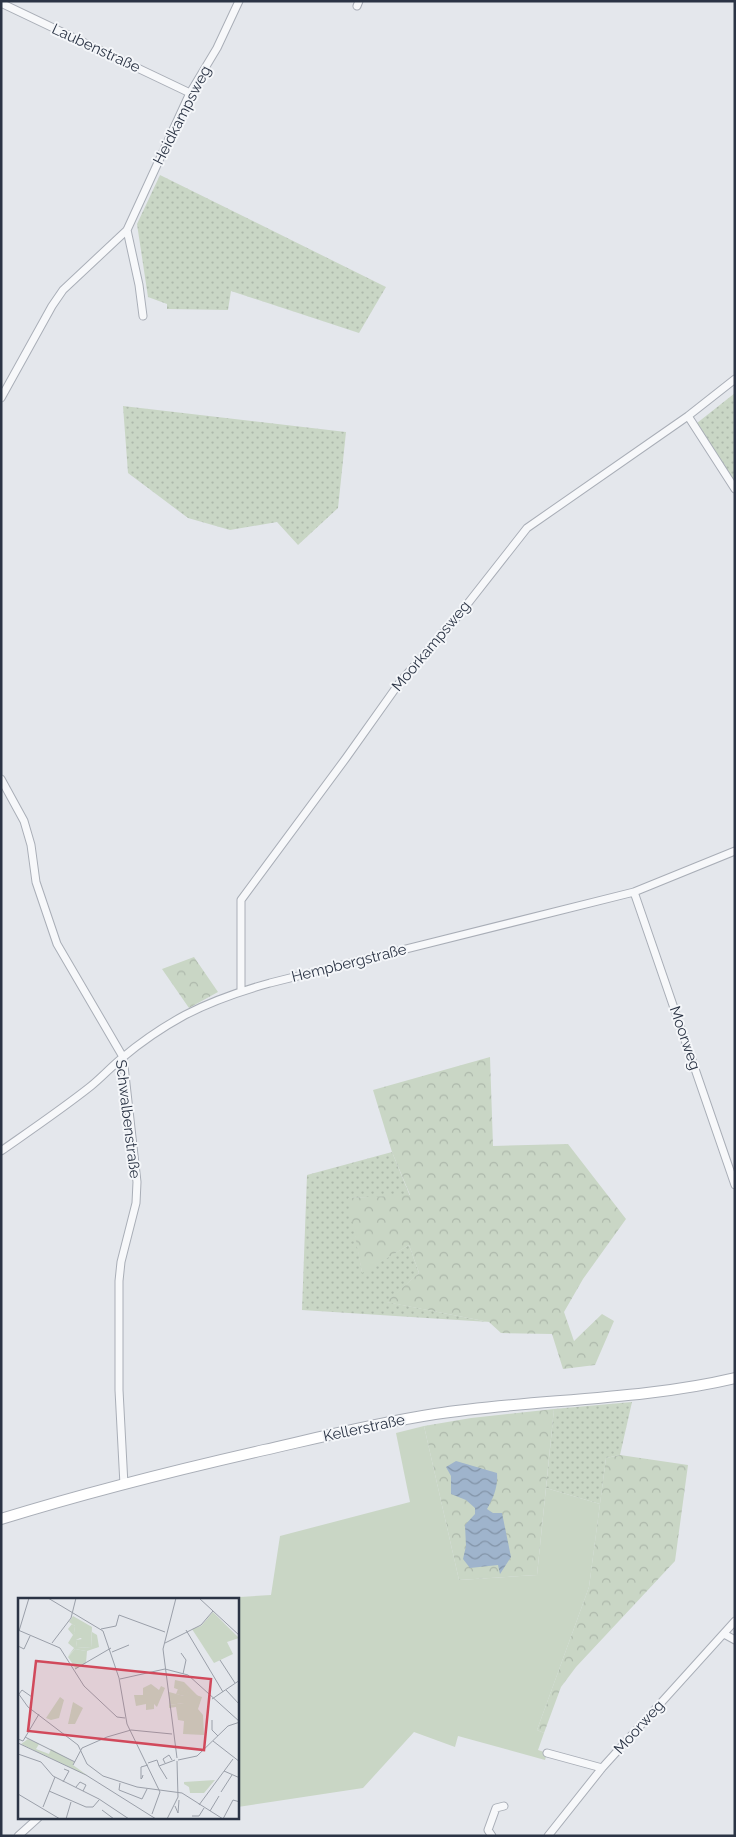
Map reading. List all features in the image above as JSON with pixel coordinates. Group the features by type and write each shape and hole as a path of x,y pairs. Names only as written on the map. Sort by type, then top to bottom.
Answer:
{"main road":[{"name":"Kellerstraße","path":"1,1519 124,1484 392,1422 487,1408 657,1391 735,1378"}],"street":[{"name":"Heidkampsweg","path":"1,398 19,369 52,306 63,290 127,230 190,93 218,48 239,1"},
{"name":"Laubenstraße","path":"1,3 190,93"},
{"path":"127,230 139,285 143,316"},
{"name":"Moorkampsweg","path":"241,991 240,900 400,682 458,616 527,528 688,416 735,379"},
{"path":"688,416 735,488"},
{"name":"Schwalbenstraße","path":"1,779 24,821 31,845 36,882 57,944 123,1058 137,1182 136,1203 121,1262 119,1281 120,1390 124,1484"},
{"name":"Hempbergstraße","path":"1,1151 85,1090 155,1034 187,1014 241,991 634,892 735,851"},
{"name":"Moorweg","path":"634,892 735,1186"},
{"name":"Moorweg","path":"548,1836 602,1768 735,1622"},
{"path":"724,1634 735,1640"},
{"path":"547,1753 602,1768"},
{"path":"492,1836 488,1830 496,1808 504,1806"},
{"path":"18,1836 36,1820"}],"green space":[{"path":"160,175 386,287 359,333 231,291 228,310 167,309 167,304 148,297 137,224"},
{"path":"735,393 735,482 692,427"},
{"path":"123,406 346,432 338,508 298,545 277,522 230,530 188,518 128,473"},
{"path":"194,957 218,992 189,1008 162,969"},
{"path":"490,1057 493,1146 568,1144 626,1219 583,1279 564,1312 574,1341 602,1314 614,1321 595,1365 563,1369 552,1334 501,1333 489,1322 386,1302 419,1273 409,1245 362,1273 348,1198 410,1195 392,1152 373,1090"},
{"path":"392,1152 410,1196 349,1198 362,1272 409,1245 419,1273 387,1302 489,1322 302,1310 307,1175"},
{"path":"632,1402 620,1455 606,1458 600,1504 546,1488 554,1409"},
{"path":"554,1409 537,1575 459,1580 424,1426 471,1418"},
{"path":"424,1426 459,1580 537,1575 546,1488 600,1504 589,1587 537,1730 544,1733 538,1750 547,1753 545,1760 458,1736 455,1747 414,1732 363,1788 239,1807 239,1598 224,1598 271,1595 280,1536 410,1502 396,1433"},
{"path":"620,1455 688,1465 675,1561 576,1667 561,1687 544,1733 537,1730 589,1587 606,1458"}],"water":[{"path":"456,1461 497,1473 495,1491 487,1509 493,1513 502,1513 511,1557 500,1574 498,1565 470,1568 463,1559 466,1546 465,1525 475,1514 475,1508 466,1500 451,1494 451,1476 446,1467"}]}
